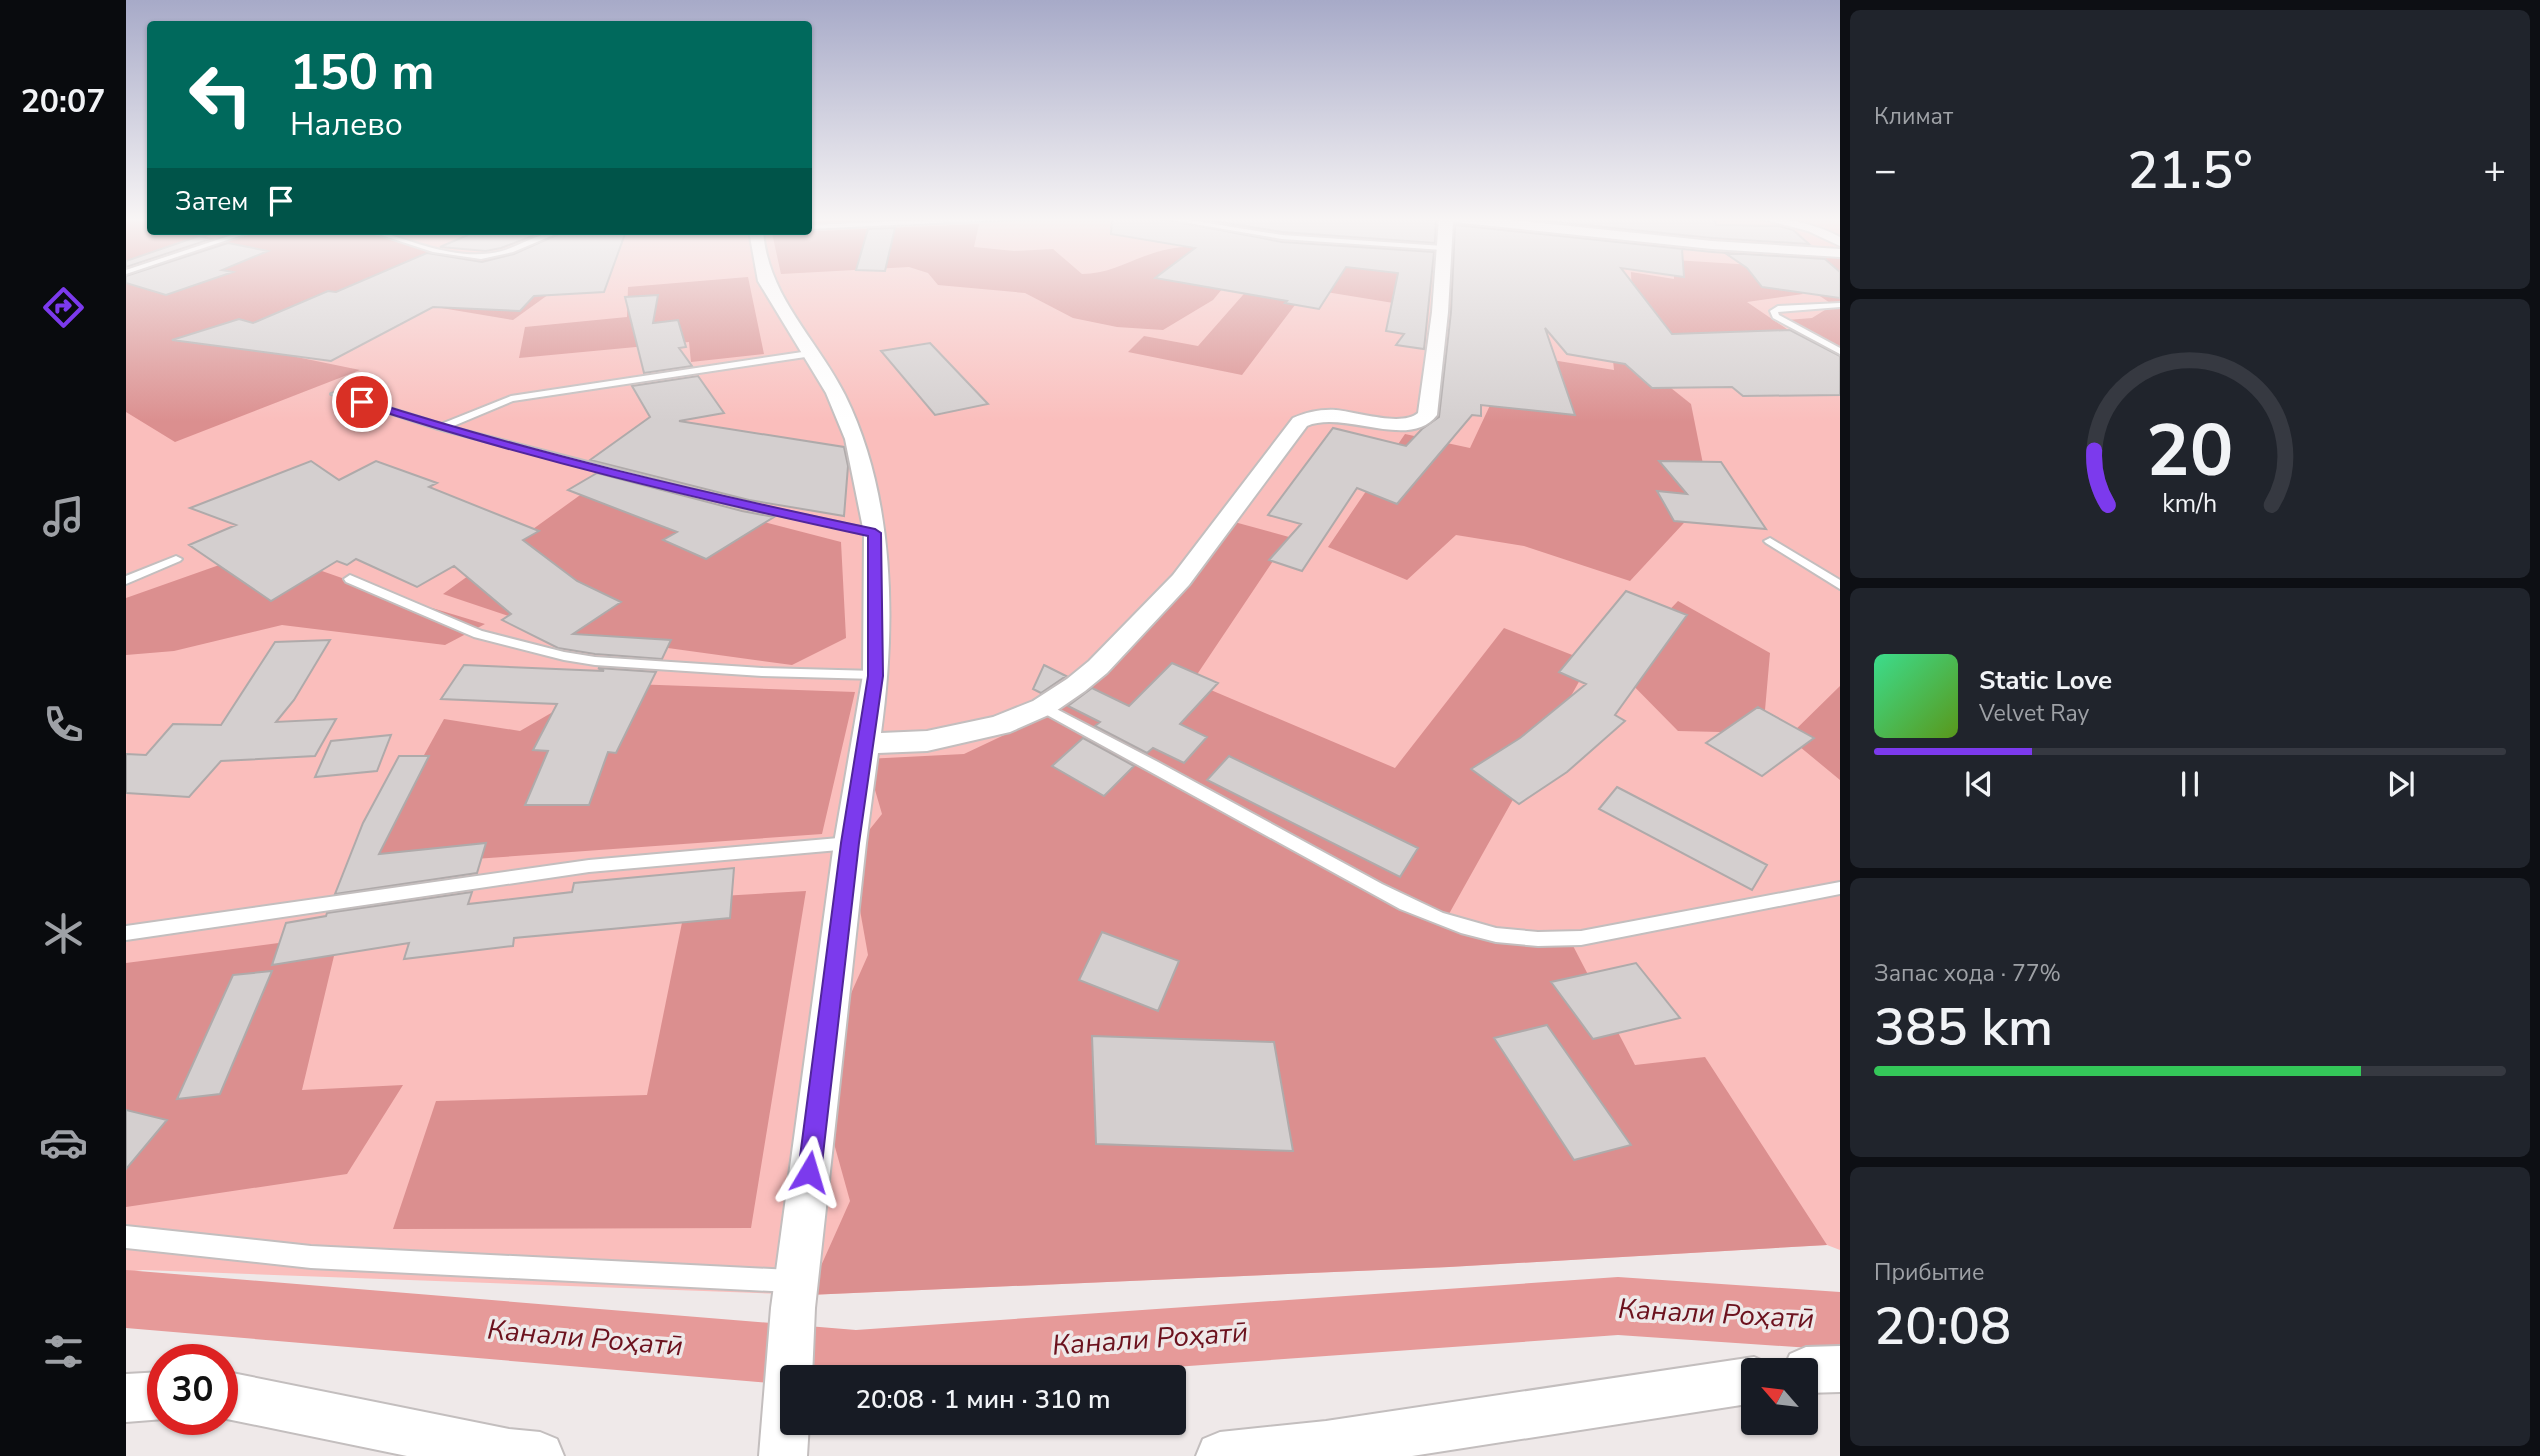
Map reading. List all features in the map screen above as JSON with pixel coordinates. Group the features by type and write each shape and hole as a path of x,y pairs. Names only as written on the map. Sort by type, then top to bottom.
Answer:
{"street":[{"path":"769,286 835,393 855,439 875,533 876,676 850,843 794,1295 784,1449"},
{"path":"867,744 927,741 1000,725 1043,707 1098,667 1181,580 1300,422 1324,416 1399,425 1424,419 1428,412 1441,286"},
{"path":"1818,1370 1840,1369"},
{"path":"1220,1456 1326,1445 1741,1382"},
{"path":"126,1398 147,1397"},
{"path":"238,1397 509,1453 540,1456"}],"lane":[{"path":"1840,305 1779,308 1774,311 1776,316 1840,351"},
{"path":"441,427 511,400 809,354"},
{"path":"336,394 441,427 747,506 875,533"},
{"path":"1770,541 1840,585"},
{"path":"126,580 176,559"},
{"path":"350,579 478,634 564,656 595,661 876,676"},
{"path":"1043,707 1107,739 1396,898 1460,926 1494,935 1552,940 1581,938 1840,888"},
{"path":"126,933 589,866 850,843"},
{"path":"126,1237 311,1257 794,1295"}],"shaded area":[{"path":"126,286 1840,286 1840,1250 1827,1245 1449,1267 808,1295 143,1270 126,1272"},
{"path":"126,286 560,286 513,320 364,295 229,343 360,370 175,442 126,412"},
{"path":"750,286 764,354 691,362 689,342 519,358 525,327 627,317 628,287"},
{"path":"948,286 1225,286 1213,300 1163,330 1117,327 1073,318 1025,293"},
{"path":"1251,286 1309,286 1242,375 1128,352 1144,336 1198,346"},
{"path":"1317,286 1423,286 1418,307 1314,290"},
{"path":"1631,286 1793,286 1803,294 1747,302 1803,340 1666,384 1691,404 1707,484 1695,511 1630,581 1524,546 1456,535 1407,580 1328,547 1405,434 1470,448 1514,354 1614,370 1610,332 1632,301"},
{"path":"1805,286 1840,286 1840,349 1787,320 1812,318 1833,305"},
{"path":"601,480 841,542 846,638 792,665 559,633 443,594"},
{"path":"1216,517 1289,537 1192,682 1395,768 1504,628 1590,662 1445,921 1570,940 1635,1065 1705,1057 1827,1245 1449,1267 808,1295 850,1201 815,1075 868,955 850,854 882,814 866,759 964,754 1034,721 1167,582"},
{"path":"262,550 399,598 485,624 445,645 282,625 174,651 126,655 126,598"},
{"path":"1678,601 1770,653 1763,733 1678,731 1615,667"},
{"path":"603,683 855,692 822,834 362,867 444,719 520,731"},
{"path":"1840,686 1840,780 1788,737"},
{"path":"806,891 751,1228 393,1229 436,1101 647,1095 687,898"},
{"path":"339,935 302,1090 403,1085 347,1174 126,1207 126,963"}],"building":[{"path":"136,286 192,286 166,295"},
{"path":"350,286 606,286 604,292 534,296 520,311 433,307 331,361 172,340 239,319 253,323 328,291 336,292"},
{"path":"1201,286 1334,286 1319,309 1285,303 1287,301"},
{"path":"1395,286 1431,286 1424,349 1396,345 1404,334 1386,331"},
{"path":"1452,286 1635,286 1672,334 1790,330 1840,356 1840,395 1743,396 1732,387 1652,388 1625,364 1567,354 1545,328 1575,415 1481,405 1481,416 1472,415 1397,504 1357,488 1302,571 1269,560 1301,524 1268,515 1333,428 1406,446 1422,429 1439,417"},
{"path":"1840,286 1840,298 1762,287"},
{"path":"658,295 653,323 678,320 686,347 679,348 692,366 644,373 625,297"},
{"path":"930,343 988,404 935,415 881,351"},
{"path":"698,376 724,413 679,421 844,447 848,466 844,516 749,500 590,460 650,417 632,386"},
{"path":"311,461 339,480 376,461 437,483 429,487 539,531 523,540 577,581 621,602 573,634 671,640 662,659 558,648 502,620 511,614 454,566 417,587 356,559 347,565 337,561 271,601 189,545 236,525 190,508"},
{"path":"1659,461 1721,462 1766,529 1674,521 1657,491 1687,494"},
{"path":"597,473 774,517 706,559 663,540 677,532 568,490"},
{"path":"1626,591 1687,615 1615,715 1625,721 1567,772 1519,804 1471,769 1520,738 1586,684 1559,672"},
{"path":"330,640 294,700 276,722 336,719 315,756 221,761 189,797 126,793 126,754 146,755 173,724 221,725 275,642"},
{"path":"1172,663 1218,683 1180,724 1207,737 1184,763 1153,748 1147,753 1095,726 1100,722 1068,706 1092,688 1129,706"},
{"path":"464,665 656,672 616,753 608,752 589,805 525,805 548,751 533,750 557,704 441,699"},
{"path":"1044,665 1066,676 1041,693 1033,689"},
{"path":"1758,707 1814,738 1762,776 1706,743"},
{"path":"391,735 377,771 315,777 331,741"},
{"path":"1083,738 1134,766 1104,796 1052,766"},
{"path":"399,756 429,756 379,854 486,843 477,873 335,894 363,823"},
{"path":"1229,756 1418,848 1400,877 1207,780"},
{"path":"1617,787 1767,865 1752,890 1599,809"},
{"path":"734,868 730,918 514,938 513,946 404,959 409,943 272,965 286,923 326,916 327,913 472,892 468,904 572,892 574,883"},
{"path":"1102,932 1179,961 1158,1011 1079,980"},
{"path":"1636,963 1680,1018 1593,1039 1551,982"},
{"path":"272,971 220,1094 177,1099 233,975"},
{"path":"1547,1025 1631,1145 1574,1160 1494,1038"},
{"path":"1092,1036 1274,1042 1293,1151 1096,1144"},
{"path":"126,1110 167,1120 126,1169"}],"waterway":[{"name":"Канали Роҳатӣ","path":"126,1299 856,1360 1618,1306 1840,1321"}],"route":[{"path":"362,402 441,427 747,506 875,533 876,676 850,843 809,1172"}]}
